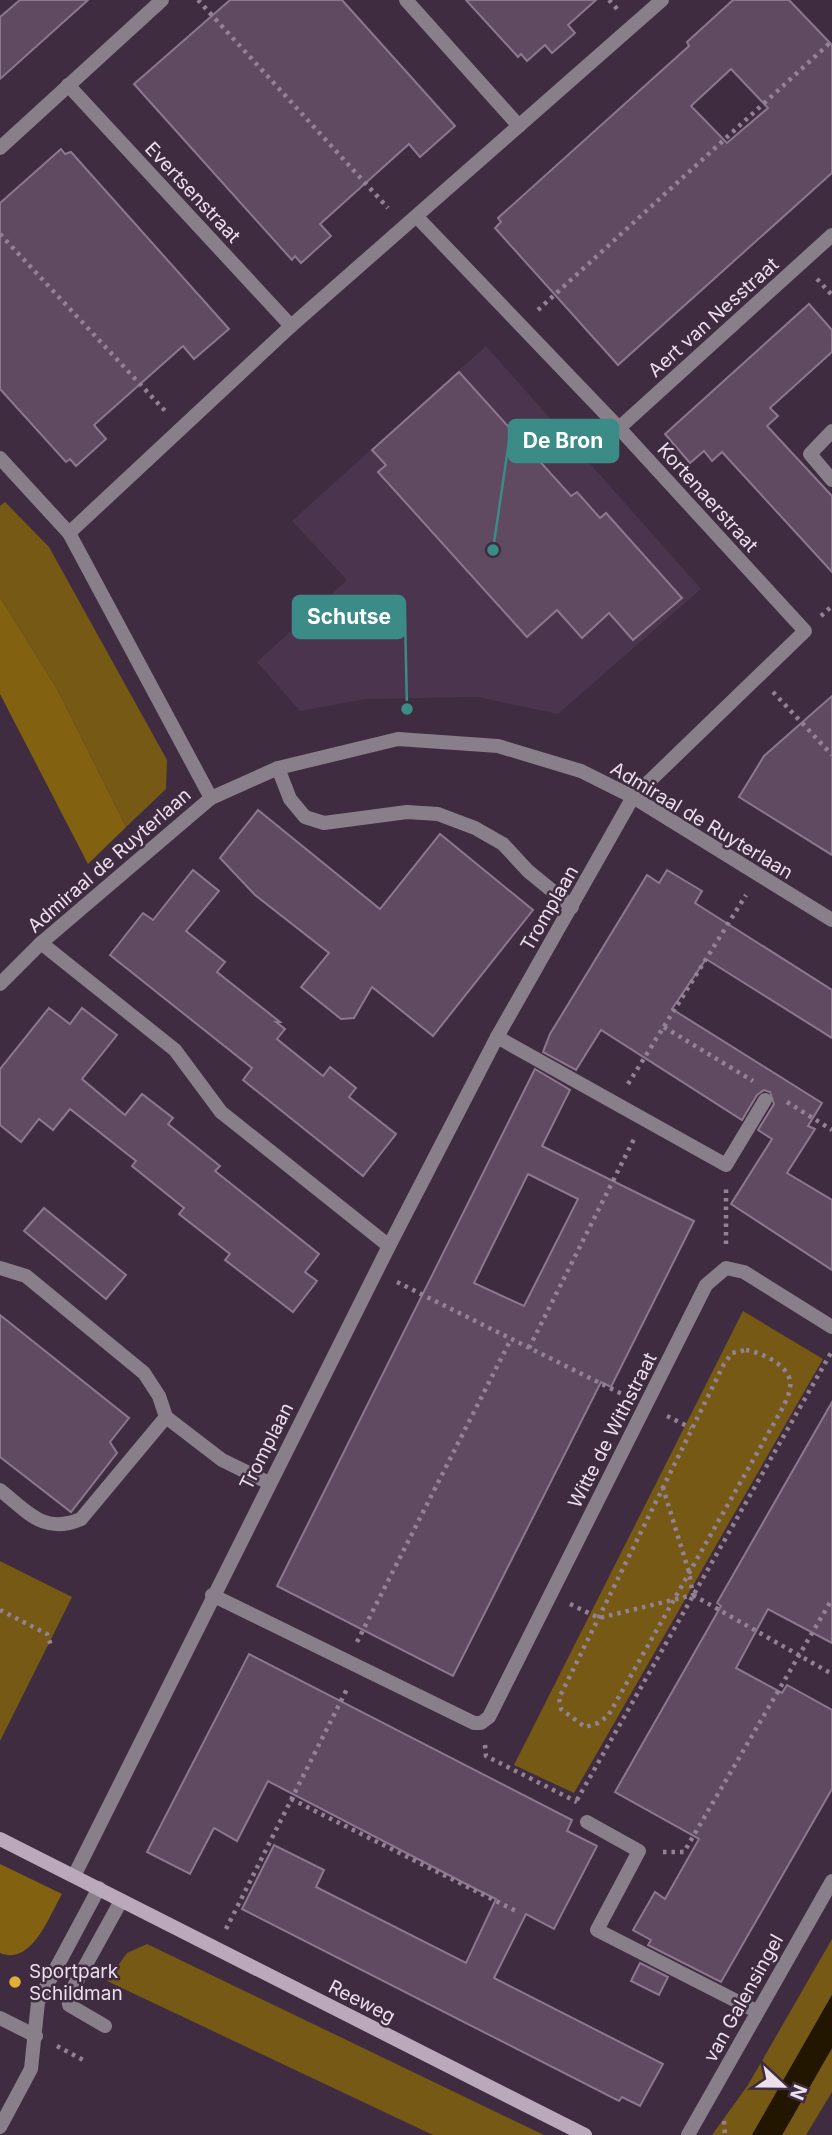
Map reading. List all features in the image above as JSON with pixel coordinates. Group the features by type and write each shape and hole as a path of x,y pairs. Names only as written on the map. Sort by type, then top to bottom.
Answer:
{"main road":[{"name":"Reeweg","path":"0,1839 585,2135"}],"street":[{"path":"0,148 162,0"},
{"path":"406,0 519,126"},
{"path":"69,533 291,326 662,0"},
{"name":"Evertsenstraat","path":"68,85 291,326"},
{"name":"Kortenaerstraat","path":"417,216 619,428 805,631 633,797"},
{"name":"Aert van Nesstraat","path":"619,428 832,235"},
{"path":"832,431 810,454 832,480"},
{"path":"3,467 69,533 211,798"},
{"name":"Admiraal de Ruyterlaan","path":"0,984 41,943 211,798 278,768 398,738 498,746 581,771 633,797 832,920"},
{"path":"278,768 290,799 305,817 324,823 407,813 438,814 475,828 503,844 528,871 572,908"},
{"name":"Tromplaan","path":"74,1876 388,1246 497,1037 633,797"},
{"path":"41,943 175,1050 221,1112 388,1246"},
{"path":"497,1037 726,1165 765,1100"},
{"path":"0,1265 26,1276 144,1373 159,1396 166,1417 222,1460 269,1483"},
{"path":"726,1268 744,1272 832,1328"},
{"name":"Witte de Withstraat","path":"481,1723 489,1717 706,1284 726,1268"},
{"path":"0,1490 43,1523 62,1527 81,1519 166,1417"},
{"path":"212,1595 474,1723 481,1723"},
{"path":"587,1822 639,1851"},
{"name":"van Galensingel","path":"639,1851 597,1930 756,2011"},
{"name":"van Galensingel","path":"688,2135 832,1881"},
{"path":"0,2127 31,2069 38,2002 99,1888"},
{"path":"105,2025 74,2010 69,2005 68,1997 121,1901"},
{"path":"0,2018 36,2036"}],"path":[{"path":"198,0 405,227"},
{"path":"521,325 832,41"},
{"path":"0,234 181,429"},
{"path":"759,676 832,755"},
{"path":"616,1102 758,875"},
{"path":"664,1027 758,1084"},
{"path":"780,1098 832,1130"},
{"path":"529,1348 645,1118"},
{"path":"726,1165 726,1268"},
{"path":"376,1272 625,1395"},
{"path":"216,1949 291,1799 353,1664 511,1339"},
{"path":"746,1350 760,1352 787,1373 791,1386 782,1409 608,1716 585,1727 561,1709 559,1698 663,1487 723,1364 732,1353 746,1350"},
{"path":"577,1800 832,1350"},
{"path":"664,1415 691,1428"},
{"path":"663,1487 690,1572 693,1595"},
{"path":"568,1604 598,1618 693,1595 832,1674"},
{"path":"639,1851 684,1852 832,1599"},
{"path":"0,1610 47,1634 52,1648"},
{"path":"481,1723 486,1756 577,1800 587,1822"},
{"path":"291,1799 518,1912"},
{"path":"36,2036 87,2062"}],"shaded area":[{"path":"486,346 701,589 558,714 478,697 366,699 300,711 257,662 347,580 292,521"},
{"path":"5,502 49,547 167,760 166,789 126,827 57,689 0,597 0,506"},
{"path":"0,597 57,689 126,827 88,864 0,694"},
{"path":"743,1311 823,1359 574,1793 514,1765"},
{"path":"0,1561 72,1597 0,1741"},
{"path":"0,1864 62,1894 38,1937 21,1952 11,1955 0,1953"},
{"path":"832,1939 832,1995 752,2135 712,2135 748,2085"},
{"path":"147,1944 544,2135 433,2135 107,1981 127,1953"},
{"path":"832,1995 832,2048 782,2135 752,2135"},
{"path":"832,2048 832,2092 806,2135 782,2135"}],"building":[{"path":"20,0 88,0 0,79 0,17"},
{"path":"230,0 342,0 455,126 420,157 409,144 320,224 331,236 301,263 295,256 292,260 134,84"},
{"path":"466,0 596,0 568,25 575,33 552,53 545,45 527,61 521,54 518,57"},
{"path":"733,0 789,0 832,45 832,173 618,365 495,228 501,222 498,218 689,46 687,42","holes":["731,69 768,108 727,143 691,106"]},
{"path":"61,149 65,154 71,152 229,329 194,359 183,346 94,425 106,439 76,466 70,459 66,462 0,389 0,203"},
{"path":"809,304 832,330 832,352 770,408 778,416 767,426 832,496 832,572 722,452 712,461 704,451 690,463 665,434"},
{"path":"459,372 571,496 577,492 600,518 606,513 682,598 633,640 609,613 582,638 557,610 527,637 378,472 386,465 372,450"},
{"path":"832,696 832,855 739,797 764,756"},
{"path":"258,810 380,909 440,834 533,910 433,1036 372,987 354,1018 341,1019 301,987 329,953 255,895 220,858"},
{"path":"193,870 219,891 186,931 225,962 217,972 280,1022 276,1022 285,1029 277,1039 323,1076 330,1067 356,1088 349,1097 396,1134 363,1176 243,1080 252,1068 110,955 143,913 153,920"},
{"path":"667,870 702,891 695,903 832,990 832,1038 706,959 672,1009 822,1103 808,1126 815,1129 787,1173 832,1200 832,1270 731,1204 772,1139 758,1130 774,1104 770,1092 764,1090 757,1095 742,1120 601,1030 576,1070 543,1052 550,1034 647,875 659,883"},
{"path":"49,1008 70,1024 82,1008 117,1035 82,1079 125,1115 142,1094 173,1118 168,1124 220,1166 215,1171 319,1254 305,1272 317,1281 293,1312 225,1260 230,1254 179,1214 184,1208 132,1166 136,1161 70,1109 53,1130 39,1119 21,1142 0,1125 0,1069"},
{"path":"535,1069 570,1090 542,1146 694,1221 611,1387 601,1382 453,1676 277,1586","holes":["528,1174 578,1199 524,1306 474,1283"]},
{"path":"44,1208 126,1275 106,1299 24,1231"},
{"path":"0,1315 129,1418 110,1442 117,1453 71,1512 0,1457"},
{"path":"832,1402 832,1643 768,1609 736,1668 782,1693 787,1685 832,1710 832,1789 721,1982 648,1945 651,1940 633,1930 655,1892 665,1899 699,1839 615,1792 721,1606 717,1603"},
{"path":"249,1654 572,1820 567,1831 597,1846 554,1929 526,1914 494,1978 663,2064 640,2106 622,2097 619,2101 242,1909 274,1845 324,1870 316,1887 466,1963 496,1899 268,1781 237,1841 214,1828 190,1874 147,1852"},
{"path":"640,1963 668,1977 659,1995 631,1981"}],"place":[{"name":"De Bron","path":"493,550"},
{"name":"Schutse","path":"407,709"},
{"name":"Sportpark Schildman","path":"15,1982"}]}
